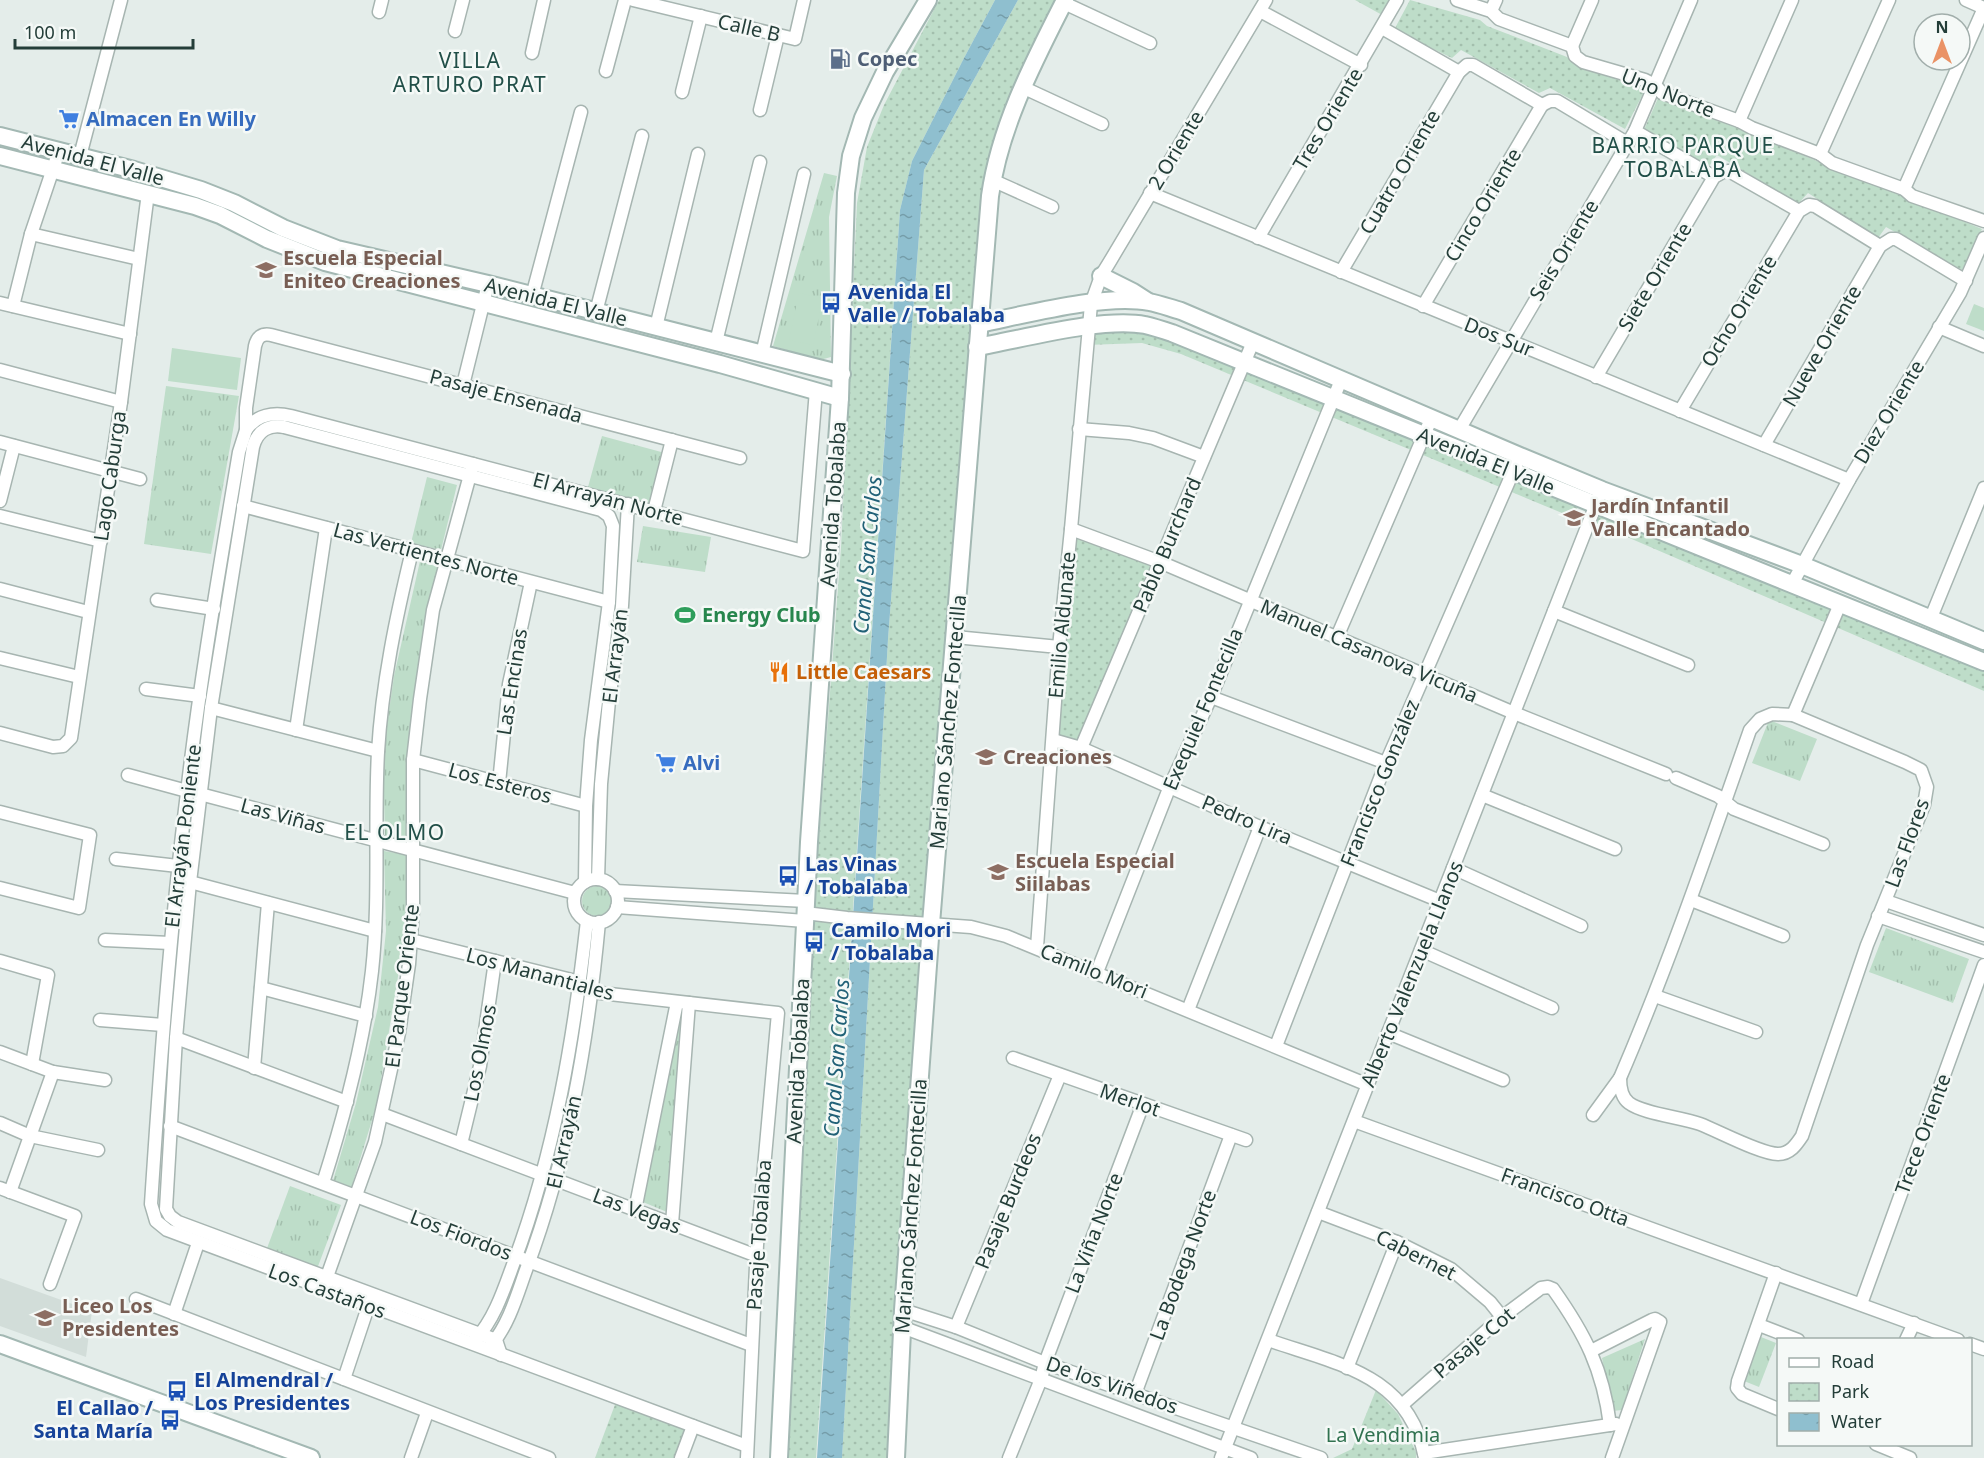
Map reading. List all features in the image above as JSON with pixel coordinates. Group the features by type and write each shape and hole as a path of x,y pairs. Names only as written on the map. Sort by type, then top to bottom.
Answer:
{"street":[{"path":"80,156 121,0"},
{"path":"455,31 463,0"},
{"path":"532,53 544,0"},
{"path":"606,71 625,0"},
{"name":"Calle B","path":"633,0 795,39 804,0"},
{"name":"Avenida Tobalaba","path":"779,1458 806,912 842,374 844,210 851,156 862,118 872,95 927,0"},
{"name":"Tres Oriente","path":"1258,238 1397,0"},
{"name":"Uno Norte","path":"1457,0 1493,6 1499,19 1572,46 1575,56 1583,62 1655,85 1662,93 1820,154 1832,163 1904,189 1912,196 1984,221"},
{"path":"1572,46 1592,0"},
{"name":"Seis Oriente","path":"1459,430 1635,131 1690,0"},
{"path":"1739,121 1792,0"},
{"path":"1820,154 1889,0"},
{"path":"1904,189 1984,8 1966,0"},
{"path":"1065,1 1150,44"},
{"name":"Mariano Sánchez Fontecilla","path":"896,1458 903,1310 931,924 992,180 1005,131 1022,87 1065,1"},
{"path":"1263,5 1360,65"},
{"name":"2 Oriente","path":"1090,304 1101,276 1263,5"},
{"path":"682,92 701,16"},
{"path":"1382,28 1460,72 1467,65 1473,65 1542,105 1550,101 1557,101 1628,143"},
{"path":"760,110 778,34"},
{"name":"Cuatro Oriente","path":"1341,272 1460,72"},
{"path":"1022,87 1102,124"},
{"name":"Cinco Oriente","path":"1423,306 1542,105"},
{"path":"532,296 581,111"},
{"path":"1635,131 1714,177 1729,171 1799,211 1809,205 1815,206 1880,246 1896,239 1966,281"},
{"name":"Avenida El Valle","path":"0,136 134,170 201,190 234,203 283,228 337,249 488,284 842,374"},
{"path":"596,312 642,136"},
{"path":"59,151 6,304 130,334"},
{"path":"656,327 698,154"},
{"name":"Avenida El Valle","path":"0,156 148,193 220,214 267,239 325,262 720,364 840,398"},
{"path":"716,342 760,162"},
{"path":"131,189 128,177 134,170"},
{"path":"762,354 804,174"},
{"name":"Siete Oriente","path":"1596,376 1714,177"},
{"path":"992,180 1052,207"},
{"name":"Lago Caburga","path":"0,733 53,747 63,746 71,738 121,402 148,193"},
{"name":"Dos Sur","path":"1150,193 1849,480"},
{"name":"Ocho Oriente","path":"1680,411 1799,211"},
{"path":"31,234 140,259"},
{"name":"Diez Oriente","path":"1792,584 1849,480 1966,281 1984,238"},
{"name":"Nueve Oriente","path":"1764,445 1880,246"},
{"path":"1101,276 1148,302"},
{"path":"463,385 488,284"},
{"name":"Avenida El Valle","path":"979,324 1120,300 1148,302 1180,311 1520,456 1599,497 1792,584 1984,662"},
{"name":"Emilio Aldunate","path":"1037,947 1059,647 1090,304"},
{"name":"Avenida El Valle","path":"977,347 1088,326 1144,325 1194,341 1513,473 1599,497 1803,565 1984,641"},
{"path":"1939,327 1984,346"},
{"name":"Pasaje Ensenada","path":"271,335 740,458"},
{"name":"El Arrayán Poniente","path":"156,1221 151,1204 163,1025 187,791 238,452 246,430 247,399 255,344 261,336 271,335"},
{"name":"Pablo Burchard","path":"1081,748 1253,342"},
{"path":"720,364 729,365 737,361 742,349"},
{"path":"0,370 121,402"},
{"name":"Exequiel Fontecilla","path":"1097,972 1170,786 1211,697 1341,380"},
{"name":"Avenida Tobalaba","path":"802,551 816,390"},
{"name":"El Arrayán Norte","path":"247,399 277,414 291,416 412,454 472,470 601,510 609,516"},
{"path":"246,430 249,424 260,417 277,414"},
{"path":"1337,637 1431,419"},
{"name":"El Arrayán Norte","path":"264,429 279,426 412,454"},
{"name":"El Arrayán Poniente","path":"167,1213 165,1200 176,1038 200,794 211,708 252,454 256,437 264,429"},
{"path":"1079,429 1129,433 1153,438 1204,457"},
{"path":"654,511 672,440"},
{"path":"0,442 140,479"},
{"path":"0,501 14,446"},
{"path":"238,452 252,454"},
{"name":"Francisco González","path":"1276,1046 1386,763 1520,456"},
{"name":"El Arrayán Norte","path":"472,470 628,504 802,551"},
{"name":"El Parque Oriente","path":"324,1283 356,1196 382,1114 399,1034 411,940 413,760 420,699 433,610 472,470"},
{"path":"1930,620 1984,488"},
{"name":"Alberto Valenzuela Llanos","path":"1223,1453 1599,497"},
{"name":"El Arrayán","path":"591,880 622,606 628,504"},
{"name":"Las Vertientes Norte","path":"243,506 609,602"},
{"path":"0,516 101,541"},
{"name":"El Arrayán","path":"591,880 586,806 593,717 609,602 613,526 609,516"},
{"path":"296,730 326,528"},
{"name":"Manuel Casanova Vicuña","path":"1071,529 1160,562 1514,713 1671,776 1718,796 1734,809 1823,844"},
{"path":"323,1183 347,1102 366,1016 375,931 378,751 389,658 412,550"},
{"name":"Las Encinas","path":"499,783 509,684 531,582"},
{"path":"0,589 88,612"},
{"path":"157,600 214,609"},
{"path":"1792,716 1840,604"},
{"path":"1554,611 1688,665"},
{"path":"955,637 1059,647"},
{"path":"0,658 79,677"},
{"path":"146,689 200,696"},
{"path":"1211,697 1386,763"},
{"path":"211,708 378,751"},
{"name":"Las Flores","path":"1593,1115 1620,1078 1655,996 1750,730 1760,719 1773,714 1792,716 1922,770 1927,787 1924,805 1867,945 1802,1136 1792,1149 1779,1154 1766,1152 1698,1124 1641,1108 1628,1102 1620,1091 1620,1078"},
{"name":"Pedro Lira","path":"1053,740 1081,748 1260,827 1440,901"},
{"name":"Los Esteros","path":"413,760 586,806"},
{"path":"128,775 187,791"},
{"name":"Las Viñas","path":"200,794 575,893"},
{"path":"1482,795 1615,849"},
{"path":"0,812 90,835 80,908 0,888"},
{"path":"1188,1010 1260,827"},
{"path":"116,859 178,866"},
{"path":"1454,868 1581,927"},
{"path":"591,880 605,881 615,891 618,899 616,907 607,920 593,922 580,916 575,909 573,901 575,893 591,880"},
{"path":"190,882 375,931"},
{"path":"615,891 729,897 806,912"},
{"path":"727,914 729,897"},
{"path":"1691,900 1783,936"},
{"path":"1886,901 1984,935"},
{"path":"254,1068 268,903"},
{"path":"616,907 727,914 806,912"},
{"name":"Camilo Mori","path":"806,912 875,921 971,927 1006,936 1368,1084"},
{"path":"1878,916 1984,952"},
{"name":"El Arrayán","path":"471,1344 491,1318 516,1256 542,1175 566,1077 580,982 593,922"},
{"name":"El Arrayán","path":"487,1350 496,1340 508,1318 530,1261 556,1180 579,1077 592,992 593,922"},
{"path":"105,940 170,942"},
{"name":"Los Manantiales","path":"411,940 580,982 592,992 778,1013"},
{"path":"1421,950 1552,1008"},
{"path":"0,961 48,975 32,1064"},
{"name":"Los Olmos","path":"461,1144 480,1066 495,961"},
{"name":"Trece Oriente","path":"1862,1304 1984,965"},
{"path":"261,988 366,1016"},
{"path":"1655,996 1756,1032"},
{"path":"635,1210 683,1002"},
{"path":"672,1224 683,1002"},
{"name":"Pasaje Tobalaba","path":"747,1452 757,1256 778,1013"},
{"path":"100,1020 163,1025"},
{"path":"1388,1033 1503,1080"},
{"path":"176,1038 347,1102"},
{"path":"0,1052 53,1072 105,1080"},
{"name":"Merlot","path":"1013,1058 1246,1140"},
{"path":"50,1284 75,1216 5,1190 30,1136 53,1072"},
{"name":"Pasaje Burdeos","path":"956,1327 1060,1075"},
{"name":"La Viña Norte","path":"1009,1458 1041,1379 1045,1363 1143,1104"},
{"name":"Las Vegas","path":"382,1114 757,1256"},
{"name":"Francisco Otta","path":"1354,1120 1953,1338"},
{"path":"0,1123 30,1136 98,1150"},
{"name":"Los Fiordos","path":"170,1126 752,1345"},
{"name":"La Bodega Norte","path":"1136,1394 1231,1135"},
{"name":"Cabernet","path":"1318,1212 1397,1242 1451,1269 1490,1302 1502,1317"},
{"name":"Los Castaños","path":"167,1213 178,1222 324,1283 496,1340"},
{"name":"Los Castaños","path":"156,1221 167,1230 198,1243 324,1283"},
{"path":"1347,1368 1397,1242"},
{"path":"174,1314 198,1243"},
{"path":"1776,1273 1737,1381 1737,1389 1742,1394 1777,1408"},
{"name":"Pasaje Cot","path":"1403,1404 1502,1317 1541,1288 1553,1289 1577,1323 1591,1351"},
{"path":"136,1299 549,1458"},
{"path":"344,1379 370,1300"},
{"name":"Los Castaños","path":"370,1300 471,1344 693,1426 747,1452"},
{"name":"De los Viñedos","path":"903,1310 956,1327 1045,1363 1234,1426 1303,1455 1321,1458"},
{"path":"1610,1425 1606,1396 1591,1351 1652,1320 1658,1320 1660,1325 1612,1458"},
{"path":"1907,1338 1914,1323"},
{"path":"1759,1325 1793,1338"},
{"name":"De los Viñedos","path":"902,1327 1041,1379 1223,1453 1251,1458"},
{"path":"496,1340 501,1355"},
{"path":"1268,1340 1374,1380 1403,1404 1418,1431 1425,1456 1626,1422"},
{"path":"0,1344 311,1458"},
{"path":"411,1458 428,1413"},
{"path":"681,1458 693,1426"},
{"path":"1881,1446 1910,1458"}],"shaded area":[{"name":"Liceo Los Presidentes","path":"0,1278 92,1311 86,1357 0,1326"}],"green space":[{"path":"939,0 995,0 912,161 900,210 816,1458 786,1458 806,1008 841,548 857,203 867,147 884,105"},
{"path":"1018,0 1056,0 989,162 892,1458 842,1458 888,639 924,170"},
{"path":"1355,0 1392,0 1384,16"},
{"path":"1410,0 1480,20 1487,26 1567,57 1574,64 1646,88 1625,129 1550,88 1539,93 1461,50 1452,58 1394,30"},
{"path":"1659,96 1982,229 1962,270 1886,227 1878,238 1808,193 1798,204 1717,155 1707,169 1643,132"},
{"path":"824,173 837,176 829,217 831,357 820,360 773,346"},
{"path":"799,293 823,298 813,345 789,340"},
{"path":"1974,304 1984,308 1984,331 1966,324"},
{"path":"1144,325 1580,500 1574,518 1181,354 1142,343 1086,345 1088,326"},
{"path":"172,348 241,358 237,390 168,381"},
{"path":"166,386 239,396 211,554 144,544"},
{"path":"602,436 665,453 651,504 588,487"},
{"path":"427,477 457,485 441,550 411,543"},
{"path":"1596,505 1984,667 1984,691 1590,521"},
{"path":"643,526 711,537 705,572 637,562"},
{"path":"1071,529 1160,562 1081,748 1053,740"},
{"path":"420,561 438,567 418,665 407,757 406,840 385,838 383,753 394,676"},
{"path":"1769,720 1817,739 1800,781 1752,763"},
{"path":"384,851 408,855 404,940 377,1104 350,1192 332,1184 356,1103 378,1007 386,931"},
{"path":"597,886 608,890 612,901 608,912 597,916 586,912 582,901 586,890"},
{"path":"1886,928 1969,959 1953,1003 1869,972"},
{"path":"682,1009 667,1212 643,1202"},
{"path":"290,1186 341,1205 317,1269 266,1251"},
{"path":"1761,1337 1776,1343 1759,1387 1744,1381"},
{"path":"1645,1339 1622,1410 1613,1411 1602,1358"},
{"name":"La Vendimia","path":"1376,1390 1398,1414 1416,1452 1416,1458 1333,1458 1352,1449"},
{"path":"616,1402 686,1428 674,1458 595,1458"}],"water":[{"path":"995,0 1018,0 924,170 888,639 842,1458 817,1458 900,210 912,161"}],"place":[{"name":"Copec","path":"840,59"},
{"name":"Almacen En Willy","path":"69,119"},
{"name":"Escuela Especial Eniteo Creaciones","path":"266,270"},
{"name":"Avenida El Valle / Tobalaba","path":"831,303"},
{"name":"Jardín Infantil Valle Encantado","path":"1574,518"},
{"name":"Energy Club","path":"685,615"},
{"name":"Little Caesars","path":"779,672"},
{"name":"Creaciones","path":"986,757"},
{"name":"Alvi","path":"666,763"},
{"name":"Escuela Especial Siilabas","path":"998,872"},
{"name":"Las Vinas / Tobalaba","path":"788,876"},
{"name":"Camilo Mori / Tobalaba","path":"814,942"},
{"name":"Liceo Los Presidentes","path":"45,1318"},
{"name":"El Almendral / Los Presidentes","path":"177,1391"},
{"name":"El Callao / Santa María","path":"170,1420"}],"district":[{"name":"VILLA ARTURO PRAT","path":"470,73"},
{"name":"BARRIO PARQUE TOBALABA","path":"1683,158"},
{"name":"EL OLMO","path":"395,833"}],"water label":[{"name":"Canal San Carlos","path":"868,555"},
{"name":"Canal San Carlos","path":"837,1058"}]}
